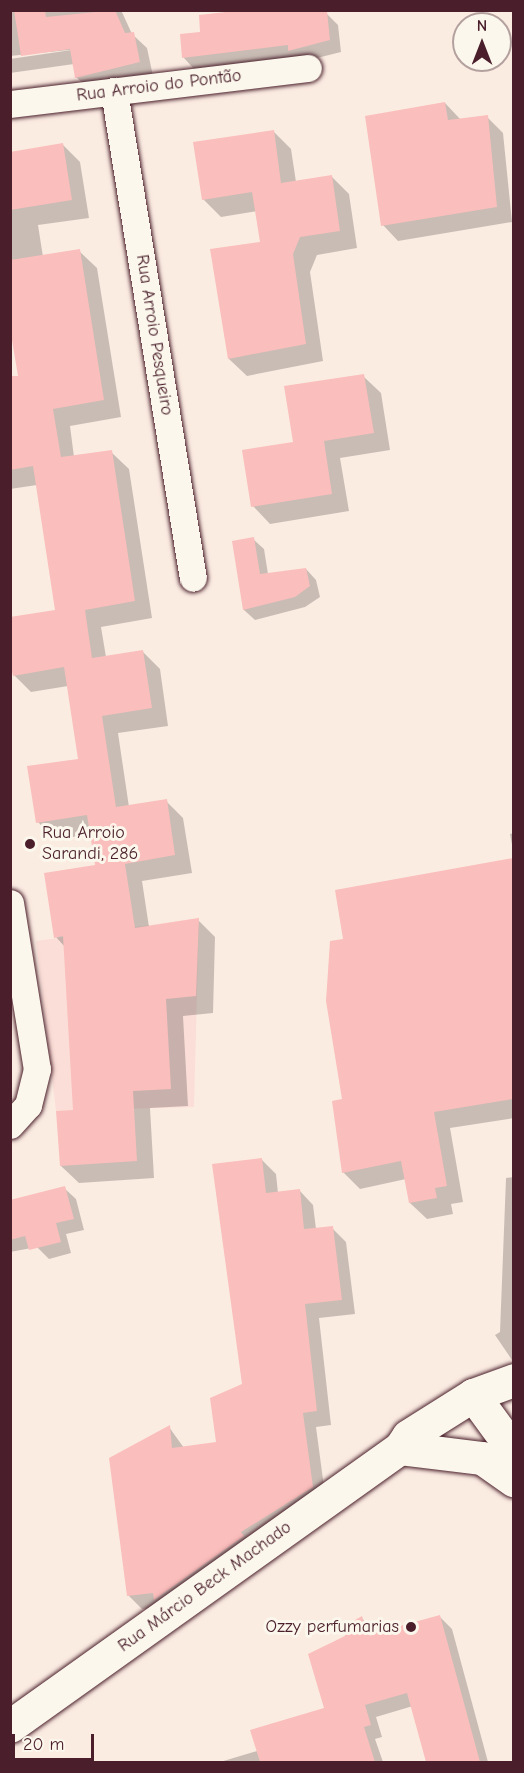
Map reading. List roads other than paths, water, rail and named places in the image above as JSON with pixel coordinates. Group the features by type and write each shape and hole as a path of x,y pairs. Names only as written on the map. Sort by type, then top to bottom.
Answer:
{"main road":[{"name":"Rua Márcio Beck Machado","path":"10,1726 400,1448 408,1436 473,1395 513,1380"},
{"path":"473,1395 513,1451"},
{"path":"400,1448 482,1458 513,1480"}],"street":[{"name":"Rua Arroio do Pontão","path":"10,104 308,68"},
{"name":"Rua Arroio Pesqueiro","path":"114,91 194,578"},
{"path":"10,903 37,1069 28,1105 10,1125"}],"place":[{"name":"Rua Arroio Sarandi, 286","path":"30,844"},
{"name":"Ozzy perfumarias","path":"411,1627"}]}
